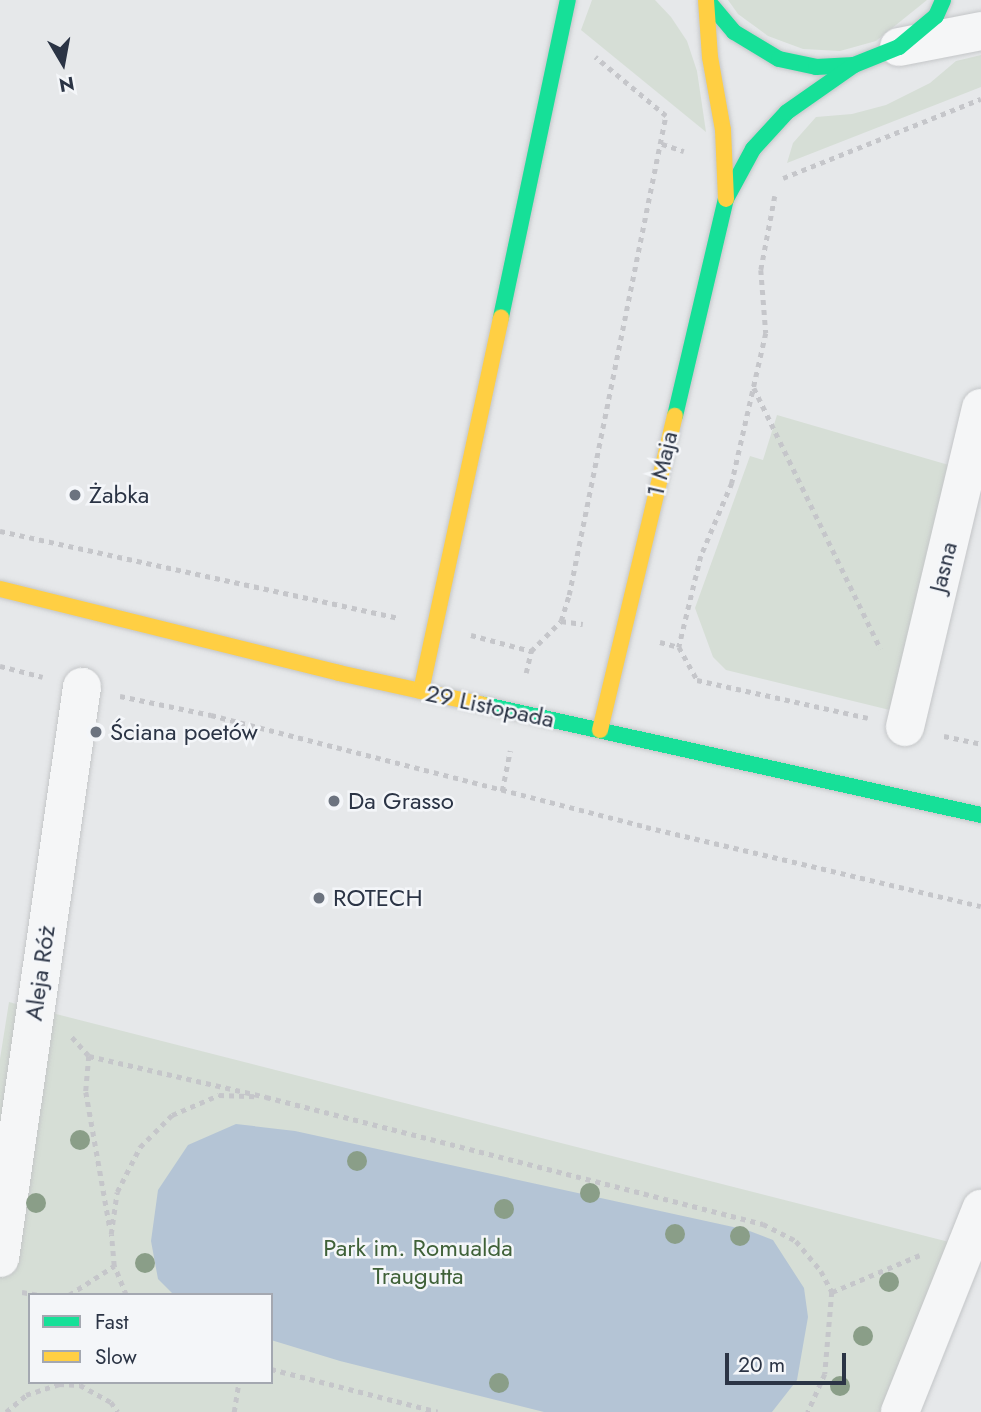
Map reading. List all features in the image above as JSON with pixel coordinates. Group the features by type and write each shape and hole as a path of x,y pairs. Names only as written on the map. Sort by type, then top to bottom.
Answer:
{"street":[{"path":"421,691 568,0"},
{"path":"706,0 734,32 779,59 816,67 854,65 899,47 981,31"},
{"name":"1 Maja","path":"706,0 710,57 723,130 726,199"},
{"path":"899,47 936,16 943,0"},
{"name":"1 Maja","path":"600,730 726,199 753,149 787,112 854,65"},
{"name":"Jasna","path":"907,717 981,408"},
{"name":"29 Listopada","path":"0,589 421,691 981,816"},
{"name":"Aleja Róż","path":"0,1258 82,687"},
{"path":"900,1412 981,1209"}],"path":[{"path":"0,531 435,626 531,651 561,621 569,594 666,116 562,29"},
{"path":"778,180 981,99"},
{"path":"776,193 761,270 766,333 732,483 701,556 680,647 697,680 907,717 981,744"},
{"path":"754,388 907,717"},
{"path":"0,666 211,715 646,827 981,906"},
{"path":"125,1293 114,1266 111,1234 86,1092 89,1056 266,1097 763,1224 796,1241 821,1271 832,1292 825,1374 808,1412"},
{"path":"111,1234 117,1192 141,1147 172,1115 219,1095 266,1097"},
{"path":"832,1292 931,1251"},
{"path":"72,1293 114,1266"},
{"path":"273,1370 438,1412"},
{"path":"3,1412 26,1395 57,1384"},
{"path":"82,1384 111,1402 118,1412"},
{"path":"234,1412 239,1384"}],"green space":[{"path":"592,0 655,0 671,17 687,41 697,71 706,132 581,30"},
{"path":"728,0 927,0 876,41 840,51 803,49 768,36 738,14"},
{"path":"981,55 981,87 787,163 793,143 816,117 852,114 886,105 930,83 956,61"},
{"path":"777,415 959,468 902,713 726,670 713,657 695,608 750,456 763,460"},
{"name":"Park im. Romualda Traugutta","path":"9,1002 953,1243 881,1412 0,1412 0,1059"}],"water":[{"path":"236,1124 295,1131 747,1230 773,1240 804,1288 808,1317 797,1380 772,1412 544,1412 340,1361 273,1341 273,1293 172,1293 158,1279 151,1241 158,1190 188,1145"}],"traffic: fast":[{"path":"501,317 568,0"},
{"path":"707,0 734,32 779,59 816,67 854,65 899,47 936,16 943,0"},
{"path":"675,416 726,199 753,149 787,112 854,65"},
{"path":"485,705 981,815"}],"traffic: slow":[{"path":"706,0 710,57 723,130 726,199"},
{"path":"421,691 501,317"},
{"path":"600,730 675,416"},
{"path":"0,589 339,673 485,705"}],"place":[{"name":"Żabka","path":"75,495"},
{"name":"Ściana poetów","path":"96,732"},
{"name":"Da Grasso","path":"334,801"},
{"name":"ROTECH","path":"319,898"}]}
